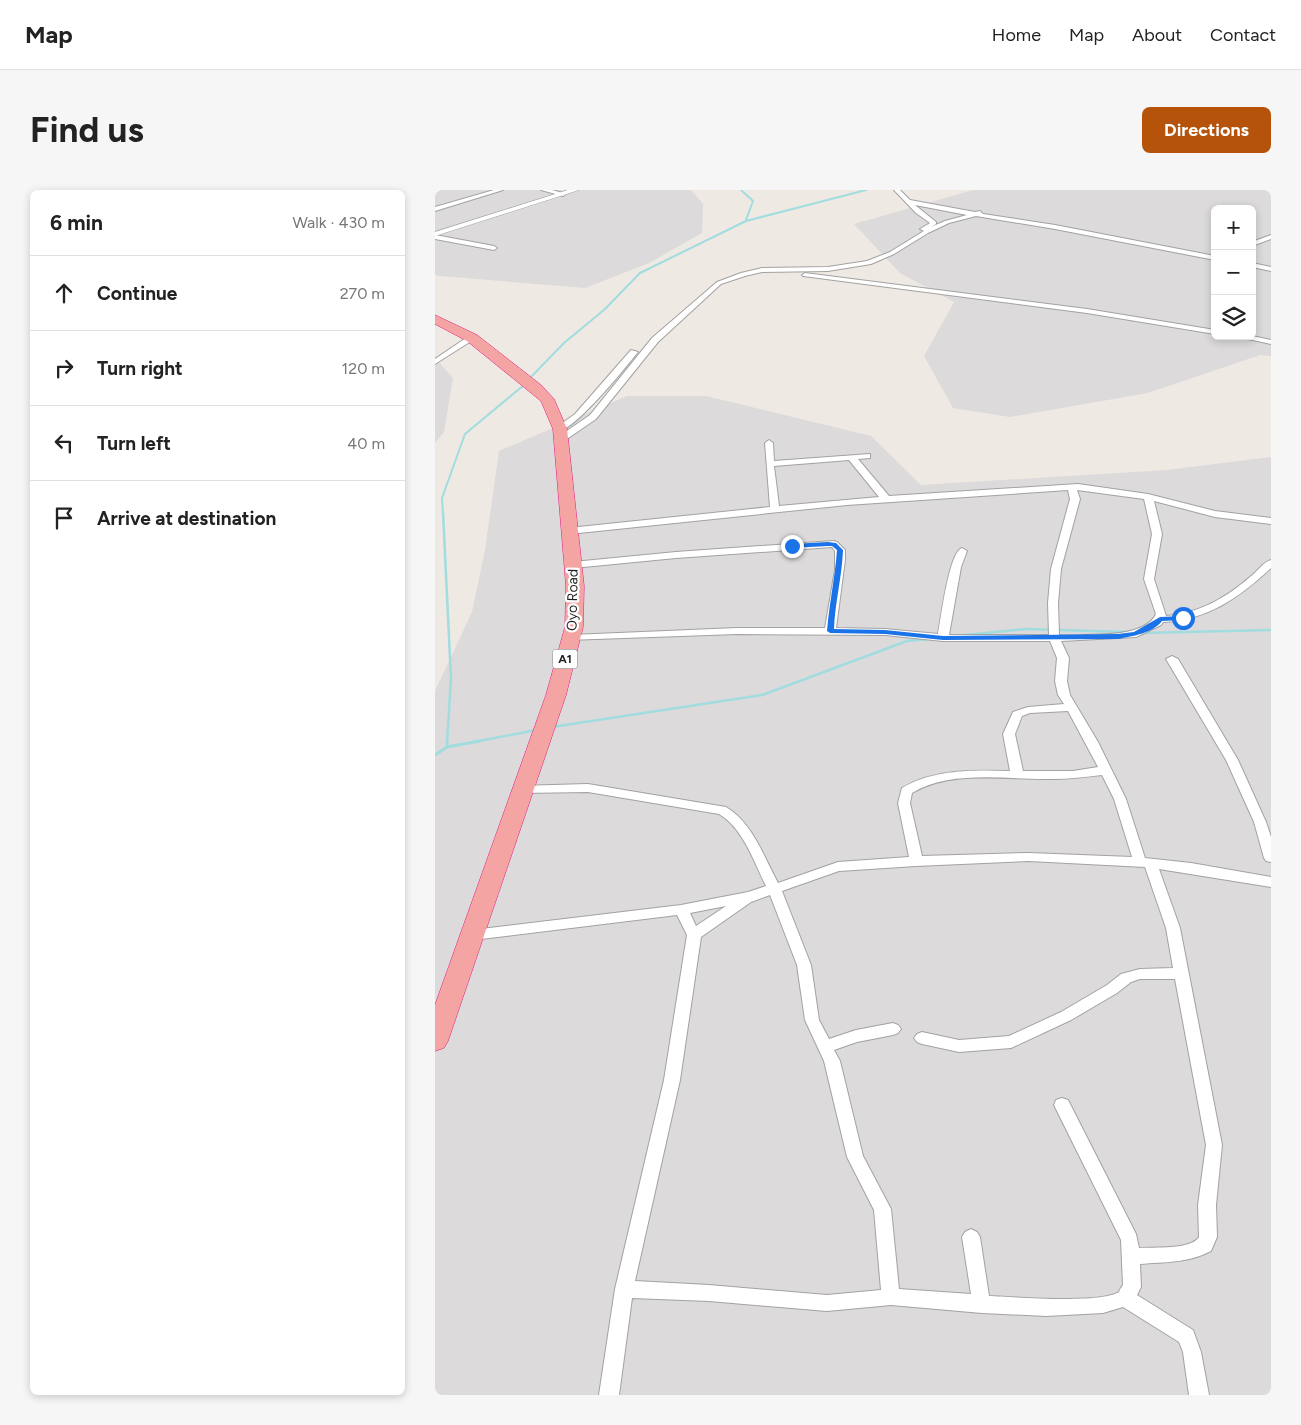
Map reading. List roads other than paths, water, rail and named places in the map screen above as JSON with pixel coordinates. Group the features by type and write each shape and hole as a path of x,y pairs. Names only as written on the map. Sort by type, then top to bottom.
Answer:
{"highway":[{"name":"Oyo Road","path":"435,319 473,338 517,372 547,399 560,434 573,566 574,619 556,695 473,935 454,982 435,1041"}],"street":[{"path":"435,209 500,190"},
{"path":"543,190 563,194"},
{"path":"435,236 575,190"},
{"path":"560,434 635,351 709,284 719,278 753,268 843,264 877,257 934,223 913,208 897,190"},
{"path":"908,201 924,206 980,213 1211,257"},
{"path":"913,208 924,206"},
{"path":"560,434 593,416 655,340 719,283 762,270 828,269 869,263 892,253 926,232 955,220 980,213"},
{"path":"924,215 937,219 955,220"},
{"path":"435,236 493,248"},
{"path":"1256,243 1271,237"},
{"path":"1256,266 1271,269"},
{"path":"753,268 1087,311 1211,331"},
{"path":"435,362 473,338"},
{"path":"1256,339 1271,342"},
{"path":"769,443 775,510"},
{"path":"771,464 867,456"},
{"path":"853,458 886,499"},
{"path":"569,531 886,499 1071,487 1148,497 1215,514 1271,521"},
{"path":"1071,487 1075,499 1069,530 1056,569 1054,633 1063,658 1061,681 1064,695 1120,799 1173,928 1183,973 1213,1145 1207,1205 1208,1237 1205,1245 1194,1251 1131,1256"},
{"path":"571,638 737,631 885,632 943,638 1054,633 1118,636 1136,634 1157,623 1161,614 1149,579 1157,534 1148,497"},
{"path":"573,566 676,555 834,544 840,550 841,556 830,631"},
{"path":"943,638 955,567 962,551"},
{"path":"1160,619 1183,618 1202,612 1253,580 1271,563"},
{"path":"1172,659 1266,821 1271,858"},
{"path":"1017,774 1009,734 1017,714 1028,710 1071,707"},
{"path":"916,861 904,803 906,791 911,786 936,778 1017,774 1068,776 1106,770"},
{"path":"522,790 588,788 722,810 734,817 774,888 804,965 812,1020 832,1061 855,1156 882,1209 889,1261 891,1297"},
{"path":"473,935 681,910 751,896 838,868 916,861 1029,857 1145,863 1191,868 1271,882"},
{"path":"694,935 751,896"},
{"path":"609,1395 624,1289 672,1080 694,935 681,910"},
{"path":"922,1038 959,1046 1011,1042 1066,1016 1127,978 1140,974 1183,973"},
{"path":"825,1047 857,1036 893,1029"},
{"path":"624,1289 709,1293 827,1303 891,1297 1045,1308 1103,1305 1125,1298 1132,1287 1129,1240 1062,1105"},
{"path":"971,1237 982,1305"},
{"path":"1125,1298 1186,1336 1192,1352 1199,1395"}],"waterway":[{"path":"741,190 753,201 746,220"},
{"path":"528,380 564,343 605,309 640,273 746,221 866,190"},
{"path":"443,514 442,498 465,434 524,385"},
{"path":"443,512 451,679 447,742"},
{"path":"965,635 1026,629 1128,632"},
{"path":"1142,633 1271,630"},
{"path":"552,727 762,695 907,641 929,639"},
{"path":"474,742 536,730"},
{"path":"447,747 480,741"},
{"path":"447,742 447,747"},
{"path":"435,755 447,747"}]}
